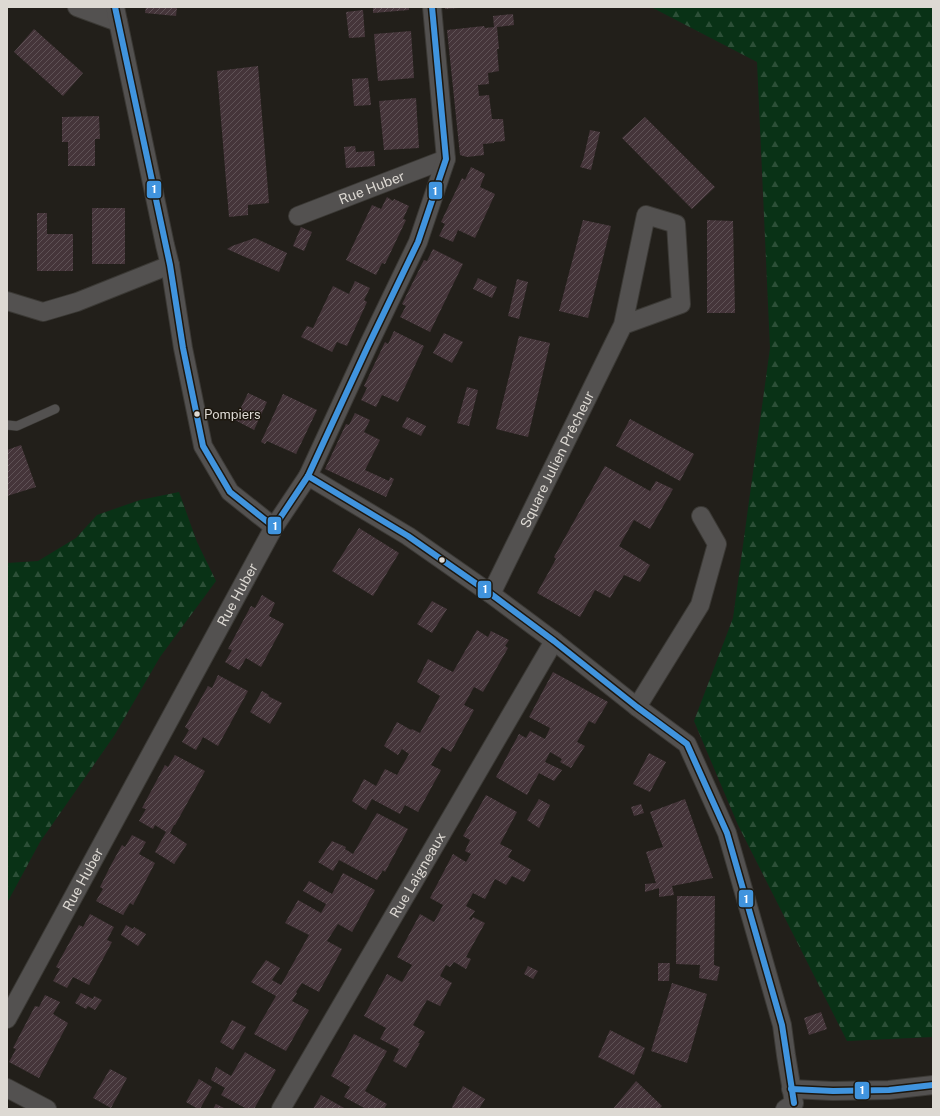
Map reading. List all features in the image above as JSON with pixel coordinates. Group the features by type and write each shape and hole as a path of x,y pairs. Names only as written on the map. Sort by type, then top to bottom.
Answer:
{"street":[{"path":"77,7 117,15 170,265 203,446 230,492 274,527"},
{"name":"Rue Huber","path":"7,1020 274,527 308,476 364,354 418,242 446,159 432,7"},
{"name":"Rue Huber","path":"298,216 446,159"},
{"name":"Square Julien Prêcheur","path":"491,594 623,324 646,215 676,224 681,304 623,324"},
{"path":"7,301 44,312 77,302 170,265"},
{"path":"308,476 408,536 491,594 687,744 727,833 782,1024 794,1103 785,1109"},
{"path":"637,707 700,605 718,544 701,516"},
{"name":"Rue Laigneaux","path":"281,1109 554,641"},
{"path":"791,1089 890,1090 933,1085"},
{"path":"7,1088 44,1108"}],"lane":[{"path":"7,425 17,426 56,409"}],"green space":[{"path":"651,7 933,7 933,1037 847,1041 738,825 694,721 733,618 770,348 757,62"},
{"path":"179,492 197,542 216,581 160,657 114,736 40,842 7,903 7,563 38,561 76,538 97,515 140,500"}],"building":[{"path":"146,7 177,7 176,16 145,13"},
{"path":"373,7 409,7 409,10 373,13"},
{"path":"445,7 459,7 459,8 445,9"},
{"path":"363,10 365,37 349,38 346,12"},
{"path":"513,14 514,25 497,27 499,71 488,73 489,84 478,85 479,96 489,95 492,119 503,119 505,141 483,144 484,155 467,157 460,155 447,30 484,26 485,28 494,27 493,16"},
{"path":"34,29 83,73 63,96 14,52"},
{"path":"411,31 414,78 378,81 374,34"},
{"path":"258,66 269,203 248,205 248,215 229,217 217,71"},
{"path":"368,78 371,105 354,106 352,79"},
{"path":"416,98 419,148 384,150 379,101"},
{"path":"99,116 100,139 95,139 95,166 68,166 68,142 62,142 62,117"},
{"path":"645,117 715,187 692,209 622,138"},
{"path":"590,130 600,132 591,170 580,167"},
{"path":"355,146 356,152 374,151 375,166 346,168 344,147"},
{"path":"471,167 485,174 480,187 495,194 475,238 458,230 453,242 439,236 445,224 441,222 462,178 465,180"},
{"path":"387,197 393,201 394,199 409,206 403,219 406,220 385,264 382,263 376,275 346,260 372,205 381,209"},
{"path":"92,208 125,208 125,264 92,264"},
{"path":"37,213 47,213 47,234 73,234 73,271 37,271"},
{"path":"583,220 611,226 588,318 559,311"},
{"path":"707,220 733,221 735,313 707,313"},
{"path":"301,227 312,232 304,251 293,246"},
{"path":"255,238 287,253 279,272 227,249"},
{"path":"433,249 463,264 430,332 400,317 406,306 402,304 424,260 427,261"},
{"path":"478,278 497,287 492,298 473,289"},
{"path":"517,279 528,282 519,319 508,316"},
{"path":"355,281 370,288 364,300 367,302 347,346 337,342 332,352 301,337 307,326 313,328 333,286 349,294"},
{"path":"394,331 424,346 398,402 382,395 376,407 361,400 367,388 364,386 385,342 388,344"},
{"path":"444,333 463,342 452,363 433,353"},
{"path":"519,336 550,343 528,437 496,429"},
{"path":"467,387 478,390 469,426 457,423"},
{"path":"248,393 267,402 254,430 235,420"},
{"path":"283,394 317,410 296,454 267,441 265,444 261,442"},
{"path":"355,413 370,420 364,432 380,440 365,470 389,481 390,477 394,479 386,497 325,469 346,424 349,425"},
{"path":"407,417 426,426 421,436 402,427"},
{"path":"630,419 694,454 680,481 616,446"},
{"path":"21,445 36,487 7,496 7,450"},
{"path":"605,466 650,491 656,481 673,489 650,529 634,520 619,546 650,565 640,582 624,575 610,598 595,590 580,617 537,593 556,559 554,557"},
{"path":"359,528 399,553 373,596 332,571"},
{"path":"262,595 275,603 269,616 284,624 261,667 246,658 239,670 225,662 232,650 228,649 251,606 255,608"},
{"path":"432,601 447,609 432,633 417,624"},
{"path":"477,630 488,637 491,631 509,640 505,646 508,648 483,692 474,687 464,705 474,710 451,752 442,747 431,765 441,770 418,812 405,805 400,814 372,799 366,810 352,801 364,779 376,786 385,769 397,775 409,754 402,749 398,755 384,746 397,722 420,733 440,696 417,682 428,659 453,672"},
{"path":"553,672 608,702 595,724 589,721 577,742 585,746 571,768 560,762 562,759 550,752 545,762 562,770 554,781 539,773 527,795 496,777 519,734 526,738 530,731 545,739 550,728 529,717"},
{"path":"218,675 248,691 218,746 203,737 196,750 182,742 189,730 185,727 208,686 212,688"},
{"path":"262,691 269,695 268,696 282,703 270,724 250,712"},
{"path":"649,753 666,762 650,792 633,784"},
{"path":"175,755 205,771 170,833 187,844 174,864 155,852 166,832 155,825 153,829 139,821 146,809 142,808 165,765 168,767"},
{"path":"486,795 517,812 500,844 512,850 508,857 531,870 524,882 512,876 506,885 495,879 485,899 473,893 466,906 475,911 469,919 471,920 473,917 485,923 466,957 471,959 466,969 454,962 450,967 446,965 440,976 452,983 440,1006 427,1000 413,1025 425,1032 406,1068 393,1061 399,1049 380,1039 386,1028 364,1016 387,974 402,982 412,965 397,957 420,914 434,922 443,905 430,898 453,854 466,862 471,854 465,851 470,840 463,836"},
{"path":"539,799 550,805 539,828 527,820"},
{"path":"685,799 713,878 672,886 674,895 659,897 659,888 645,892 645,884 656,883 646,852 663,847 650,812"},
{"path":"641,804 644,813 634,816 631,807"},
{"path":"377,813 408,829 385,872 383,870 377,880 339,860 333,871 318,862 332,841 346,847 345,849 353,854"},
{"path":"132,835 146,842 139,854 155,863 133,905 130,903 123,915 96,901 103,889 100,887 111,865 122,845 125,847"},
{"path":"343,873 375,890 352,932 338,924 327,941 342,949 319,992 302,983 296,992 297,993 292,1001 309,1010 286,1051 254,1034 276,996 251,982 266,960 280,968 272,980 281,985 309,935 285,923 298,900 321,913 326,904 303,891 309,881 332,894"},
{"path":"677,896 715,896 714,965 720,967 717,981 699,978 700,965 676,964"},
{"path":"90,914 114,927 107,940 112,942 89,985 73,977 67,988 53,981 60,969 56,967 79,925 83,927"},
{"path":"126,925 133,929 134,927 146,934 138,946 121,935"},
{"path":"658,963 670,963 669,981 658,981"},
{"path":"528,966 538,971 533,979 524,974"},
{"path":"672,983 707,994 687,1063 651,1051"},
{"path":"81,993 93,999 94,996 102,1000 95,1010 88,1006 86,1009 75,1003"},
{"path":"45,995 60,1002 53,1014 68,1023 39,1078 9,1062 16,1049 13,1048 35,1006 39,1007"},
{"path":"821,1012 827,1029 809,1035 804,1018"},
{"path":"232,1020 246,1027 233,1050 220,1042"},
{"path":"610,1030 645,1048 634,1075 598,1057"},
{"path":"354,1034 387,1051 365,1091 387,1104 384,1109 366,1109 344,1097 350,1087 331,1076"},
{"path":"245,1052 276,1070 254,1109 247,1109 221,1095 225,1088 211,1080 216,1067 231,1076"},
{"path":"110,1069 127,1078 111,1108 93,1098"},
{"path":"199,1079 212,1087 200,1109 198,1109 186,1102"},
{"path":"636,1081 662,1106 659,1109 613,1109"},
{"path":"463,1086 485,1099 479,1109 454,1109 452,1107"},
{"path":"321,1095 346,1109 313,1109"},
{"path":"216,1104 226,1109 213,1109"}],"transit line":[{"name":"1","path":"115,7 170,265 183,348 203,446 230,492 274,527 308,476 418,242 446,159 432,7"},
{"name":"1","path":"308,476 408,536 491,594 687,744 727,833 782,1025 794,1103"},
{"name":"1","path":"791,1089 833,1091 889,1090 933,1085"}],"place":[{"name":"Pompiers","path":"197,414"}]}
